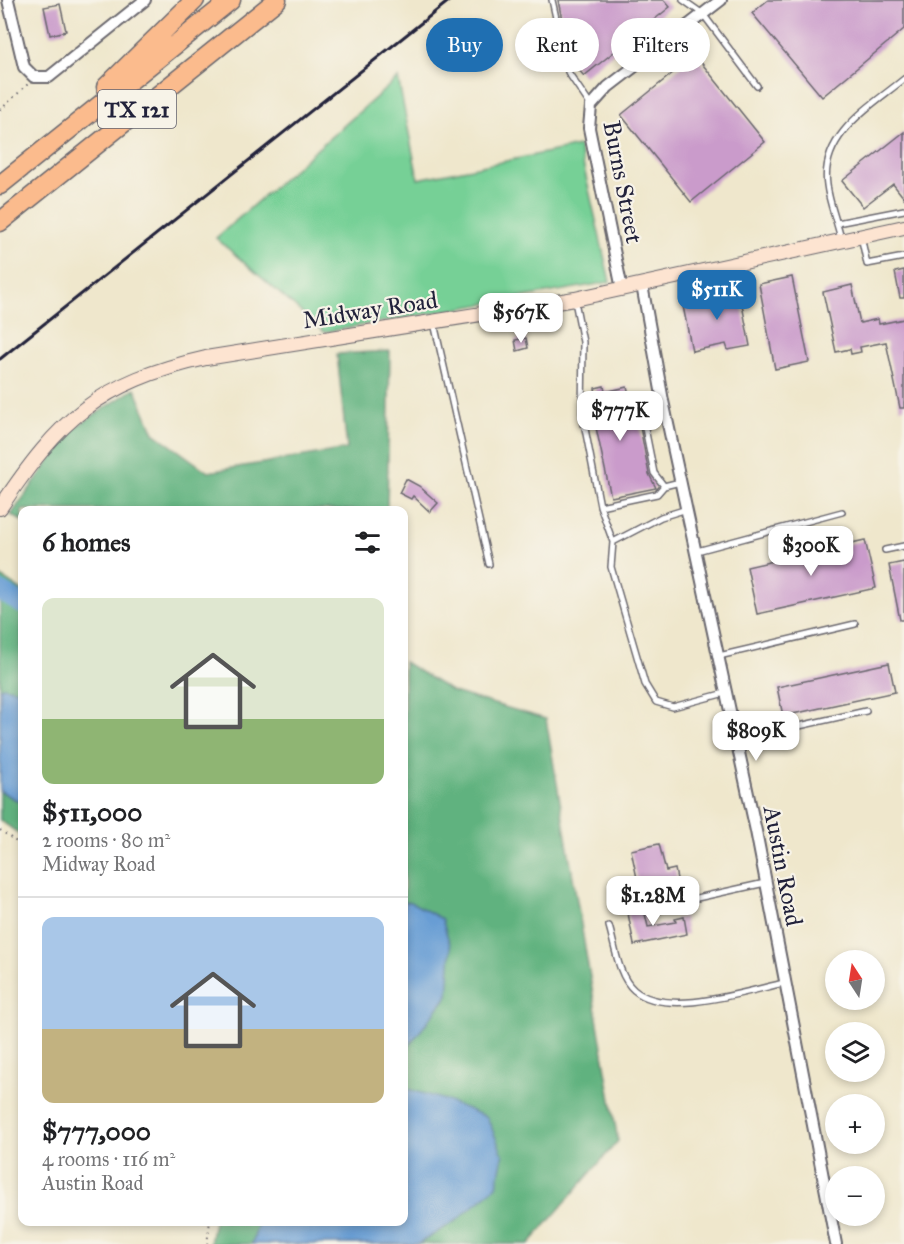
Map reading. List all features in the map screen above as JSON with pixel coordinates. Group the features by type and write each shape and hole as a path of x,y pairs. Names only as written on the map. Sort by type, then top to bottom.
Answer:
{"highway":[{"path":"24,167 195,0"},
{"name":"TX 121","path":"0,185 231,0"},
{"name":"TX 121","path":"0,222 277,0"}],"main road":[{"name":"Midway Road","path":"0,508 63,425 92,402 145,375 206,358 575,299 904,227"}],"street":[{"path":"8,0 24,67 34,77 49,77 145,0"},
{"name":"Burns Street","path":"622,289 588,128 591,106 608,87 721,0"},
{"name":"Austin Road","path":"642,285 663,401 737,740 836,1244"}],"lane":[{"path":"552,0 568,72 591,106"},
{"path":"683,0 702,14 757,86"},
{"path":"841,240 827,185 827,171 842,130 904,79"},
{"path":"837,223 904,211"},
{"path":"861,236 867,264 904,256"},
{"path":"575,299 583,342 582,413 600,506 613,542 611,567 645,684 656,702 673,707 727,692"},
{"path":"434,322 489,564"},
{"path":"663,401 648,406 642,413 654,473 664,486"},
{"path":"600,506 657,494 664,486 681,482"},
{"path":"613,542 639,527 687,509"},
{"path":"697,551 842,512"},
{"path":"885,550 904,546"},
{"path":"719,656 855,624"},
{"path":"737,740 866,711"},
{"path":"656,911 697,898 765,882"},
{"path":"609,926 621,971 634,990 646,996 687,1004 784,983"}],"path":[{"path":"0,110 34,77"},
{"path":"0,830 18,843"},
{"path":"207,1244 209,1226"}],"green space":[{"path":"398,78 418,179 579,146 610,282 324,332 216,238"},
{"path":"390,351 387,506 18,506 18,519 11,515 71,430 135,388 154,433 208,472 347,449 337,354"},
{"path":"0,576 18,588 18,690 0,688"},
{"path":"408,664 453,692 546,719 618,1141 529,1244 418,1244 457,1220 415,1092 408,1089 408,1047 448,995 411,902 408,902"},
{"path":"0,791 18,801 18,833 0,820"},
{"path":"213,1226 257,1226 252,1244 210,1244"}],"water":[{"path":"0,688 18,690 18,801 0,791"},
{"path":"408,902 442,919 451,948 448,995 408,1047"},
{"path":"408,1089 442,1099 487,1117 503,1155 497,1186 457,1220 418,1244 252,1244 257,1226 408,1226"}],"building":[{"path":"558,0 664,0 670,7 656,18 611,18 611,54 599,64 599,18 562,18"},
{"path":"768,0 904,0 904,29 822,97 752,13"},
{"path":"60,4 66,31 50,35 44,7"},
{"path":"674,72 709,72 765,142 691,202 621,115"},
{"path":"904,132 904,198 893,184 863,207 842,181"},
{"path":"904,270 904,298 900,298 895,272"},
{"path":"792,277 809,362 775,369 759,284"},
{"path":"852,285 860,323 878,319 879,324 904,319 904,408 900,408 886,342 860,347 861,352 851,354 850,349 836,352 823,292"},
{"path":"739,289 750,346 728,350 726,344 692,351 682,301"},
{"path":"526,338 528,348 517,351 515,340"},
{"path":"604,386 605,392 627,387 635,422 639,422 649,474 656,488 611,497 589,395 596,394 595,388"},
{"path":"406,479 419,486 438,503 430,512 413,496 411,499 399,493"},
{"path":"865,540 876,588 757,614 747,567"},
{"path":"904,562 904,620 900,620 889,565"},
{"path":"889,663 895,692 783,716 777,687"},
{"path":"659,844 666,871 675,869 679,889 641,897 631,850"},
{"path":"643,905 648,927 676,922 675,919 684,917 687,934 634,945 627,908"}],"waterway":[{"path":"0,591 18,602"}],"railway":[{"path":"0,359 450,0"}]}
